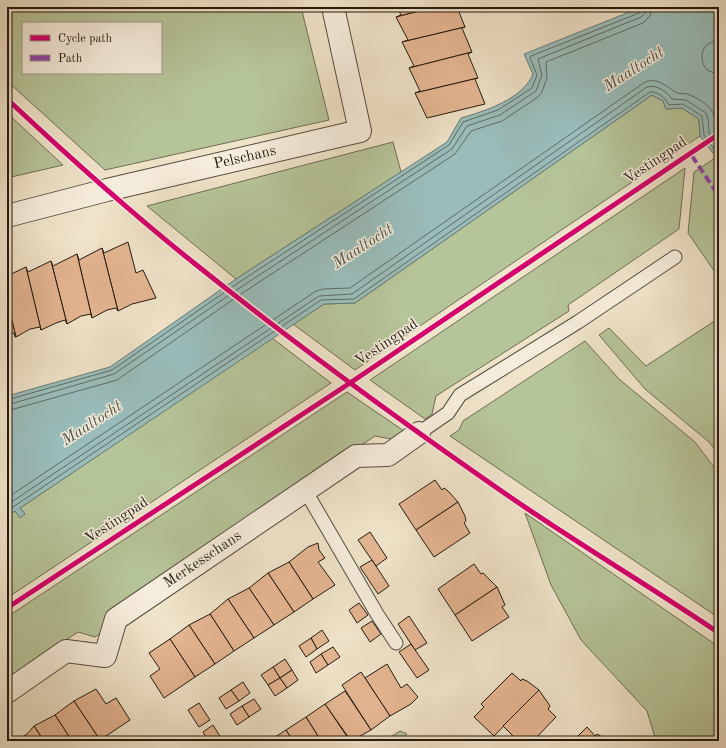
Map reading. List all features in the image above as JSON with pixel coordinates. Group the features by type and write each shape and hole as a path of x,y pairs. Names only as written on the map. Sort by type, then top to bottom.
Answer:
{"street":[{"name":"Pelschans","path":"7,216 107,190 360,131 333,7"},
{"name":"Merkesschans","path":"7,692 66,651 105,656 116,620 356,456 388,455 419,433"}],"lane":[{"path":"419,433 448,413 460,395 578,322 675,257"},
{"path":"305,490 377,614 396,643"}],"green space":[{"path":"7,7 301,7 329,120 105,170 7,81"},
{"path":"652,95 663,101 666,109 682,108 699,119 700,136 355,370 293,324 324,304 355,303"},
{"path":"7,113 63,165 7,178"},
{"path":"393,142 401,172 236,279 147,206"},
{"path":"715,158 719,161 719,278 688,233 694,172"},
{"path":"685,168 679,229 568,305 569,311 436,396 432,414 425,419 370,380"},
{"path":"719,318 719,455 709,442 645,389 599,335 609,328 646,366"},
{"path":"272,338 331,383 7,598 7,516 15,511 20,517 25,514 20,508"},
{"path":"585,341 619,379 695,442 719,474 719,618 450,436 459,430 463,421"},
{"path":"347,392 404,431 391,439 375,436 106,614 103,632 95,637 78,632 7,679 7,617"},
{"path":"525,513 719,647 719,741 656,741 647,711 581,640 551,585"},
{"path":"400,731 407,734 400,741 384,741"}],"water":[{"name":"Maaltocht","path":"642,7 719,7 719,55 716,57 719,63 719,161 700,136 699,119 682,108 666,109 663,101 652,95 355,303 324,304 20,508 25,514 20,518 15,511 7,516 7,396 110,367 236,279 447,142 461,118 492,108 512,97 528,83 533,74 524,54"}],"building":[{"path":"397,7 435,7 396,17 401,15"},
{"path":"435,7 457,7 465,27 402,42 408,40 396,17"},
{"path":"465,27 462,28 472,52 409,68 414,66 402,42"},
{"path":"472,52 468,54 478,78 415,93 420,91 409,68"},
{"path":"478,78 475,79 485,104 427,118 415,93"},
{"path":"128,242 136,273 143,270 156,298 132,304 118,311 102,248 104,253"},
{"path":"102,248 118,311 116,308 107,310 92,318 77,254 79,260"},
{"path":"77,254 92,318 91,314 81,316 67,324 51,261 53,266"},
{"path":"51,261 67,324 65,320 41,330 26,267 28,272"},
{"path":"26,267 41,330 40,327 30,329 16,337 7,301 7,276"},
{"path":"7,301 16,337 14,333 7,335"},
{"path":"435,480 442,490 444,488 448,491 458,502 416,530 399,504"},
{"path":"458,502 465,516 466,521 464,523 470,533 434,557 416,530"},
{"path":"370,532 387,558 376,566 358,540"},
{"path":"318,543 319,550 325,558 318,562 335,585 313,599 289,562 308,547"},
{"path":"372,560 389,586 378,594 360,567"},
{"path":"289,562 313,599 294,612 268,573"},
{"path":"474,564 481,574 483,573 497,587 455,615 438,589"},
{"path":"268,573 294,612 274,625 249,588"},
{"path":"497,587 505,605 502,607 509,617 472,641 455,615"},
{"path":"249,588 274,625 254,638 228,599"},
{"path":"228,599 254,638 234,651 210,614"},
{"path":"359,603 368,615 357,623 349,610"},
{"path":"210,614 234,651 215,664 189,625"},
{"path":"409,616 427,643 415,650 398,624"},
{"path":"372,621 381,634 370,642 361,628"},
{"path":"189,625 215,664 195,677 170,639"},
{"path":"322,630 329,641 317,649 311,638"},
{"path":"311,638 317,649 306,657 299,646"},
{"path":"170,639 195,677 164,698 150,676 160,669 149,653"},
{"path":"411,644 429,670 417,678 399,652"},
{"path":"333,647 340,657 328,665 321,654"},
{"path":"321,654 328,665 316,673 310,662"},
{"path":"285,659 292,670 280,678 273,667"},
{"path":"387,664 401,688 407,684 418,697 411,704 390,716 365,678"},
{"path":"273,667 280,678 268,685 261,675"},
{"path":"292,670 298,680 287,688 280,678"},
{"path":"361,672 390,716 371,730 342,685"},
{"path":"512,673 521,681 522,679 527,681 539,690 494,736 474,717 484,707 481,704"},
{"path":"280,678 287,688 275,696 268,685"},
{"path":"243,682 250,693 239,701 231,690"},
{"path":"96,689 106,704 116,698 130,720 100,740 74,701"},
{"path":"231,690 239,701 226,709 219,698"},
{"path":"539,690 550,706 548,709 556,717 533,741 518,741 503,726"},
{"path":"345,691 371,730 351,741 325,704"},
{"path":"254,699 261,709 249,717 242,706"},
{"path":"74,701 100,740 72,741 55,715"},
{"path":"199,703 210,720 199,727 188,710"},
{"path":"325,704 350,741 321,741 306,717"},
{"path":"242,706 249,717 237,725 230,714"},
{"path":"55,715 72,741 44,741 34,726"},
{"path":"306,717 321,741 293,741 286,730"},
{"path":"213,725 223,741 208,741 203,732"},
{"path":"34,726 44,741 16,741 27,734"},
{"path":"587,727 595,736 597,734 609,741 573,741"},
{"path":"286,730 293,741 269,741"}],"marked path":[{"path":"692,156 719,196"}],"cycle path":[{"path":"7,99 77,164 149,227 237,297 315,356 433,443 513,499 719,633"},
{"name":"Vestingpad","path":"7,608 350,383 719,134"}]}
